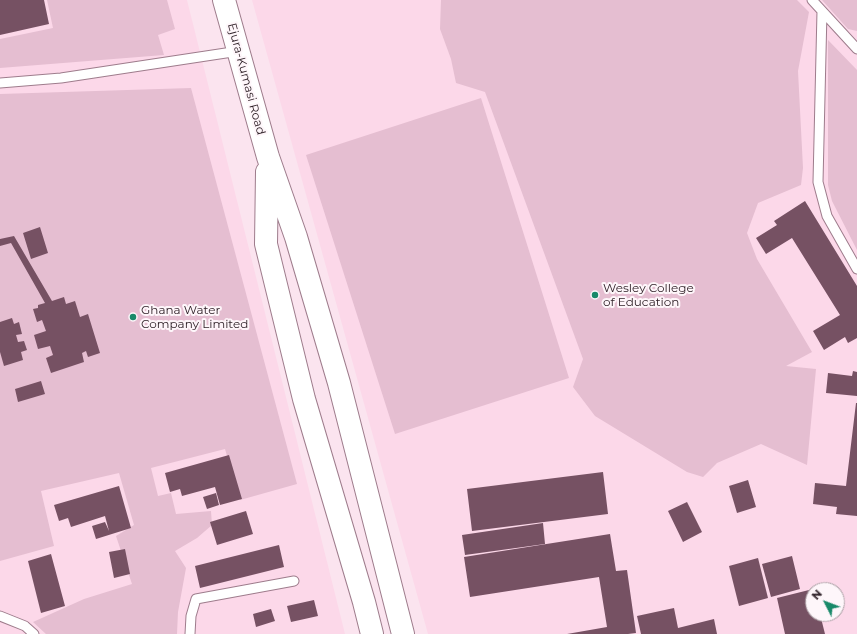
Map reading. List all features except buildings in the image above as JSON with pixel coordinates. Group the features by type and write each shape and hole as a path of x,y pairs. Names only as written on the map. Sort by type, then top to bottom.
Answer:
{"main road":[{"name":"Ejura-Kumasi Road","path":"224,0 268,157"},
{"path":"268,157 266,244 304,399 364,602 372,634"},
{"path":"268,157 296,237 339,384 403,634"}],"lane":[{"path":"812,0 855,45"},
{"path":"822,11 818,182 827,216 857,269"},
{"path":"0,83 61,78 239,51"},
{"path":"190,634 196,599 294,581"},
{"path":"0,616 25,626 34,634"}],"shaded area":[{"name":"Ghana Water Company Limited","path":"0,0 187,0 345,634 0,634"},
{"path":"47,0 167,0 175,29 158,35 164,55 0,68 0,39 53,28"},
{"name":"Wesley College of Education","path":"252,0 857,0 857,634 428,634"},
{"path":"441,0 797,0 809,12 798,71 803,168 801,185 758,203 747,233 757,259 812,352 786,366 816,369 807,465 761,444 717,463 703,477 687,472 595,416 573,387 583,359 485,92 456,83 451,59 440,29"},
{"path":"822,0 857,0 857,31 848,29"},
{"path":"828,40 857,70 857,250 832,201 828,185"},
{"name":"Ghana Water Company Limited","path":"191,88 297,484 240,500 225,449 151,468 158,496 171,493 176,514 211,511 212,525 197,538 175,551 186,568 178,612 177,634 46,634 33,622 84,599 132,584 116,536 134,525 119,473 41,491 54,546 0,561 0,94"},
{"path":"481,98 569,378 395,434 306,155"}],"place":[{"name":"Wesley College of Education","path":"595,295"},
{"name":"Ghana Water Company Limited","path":"133,317"}]}
